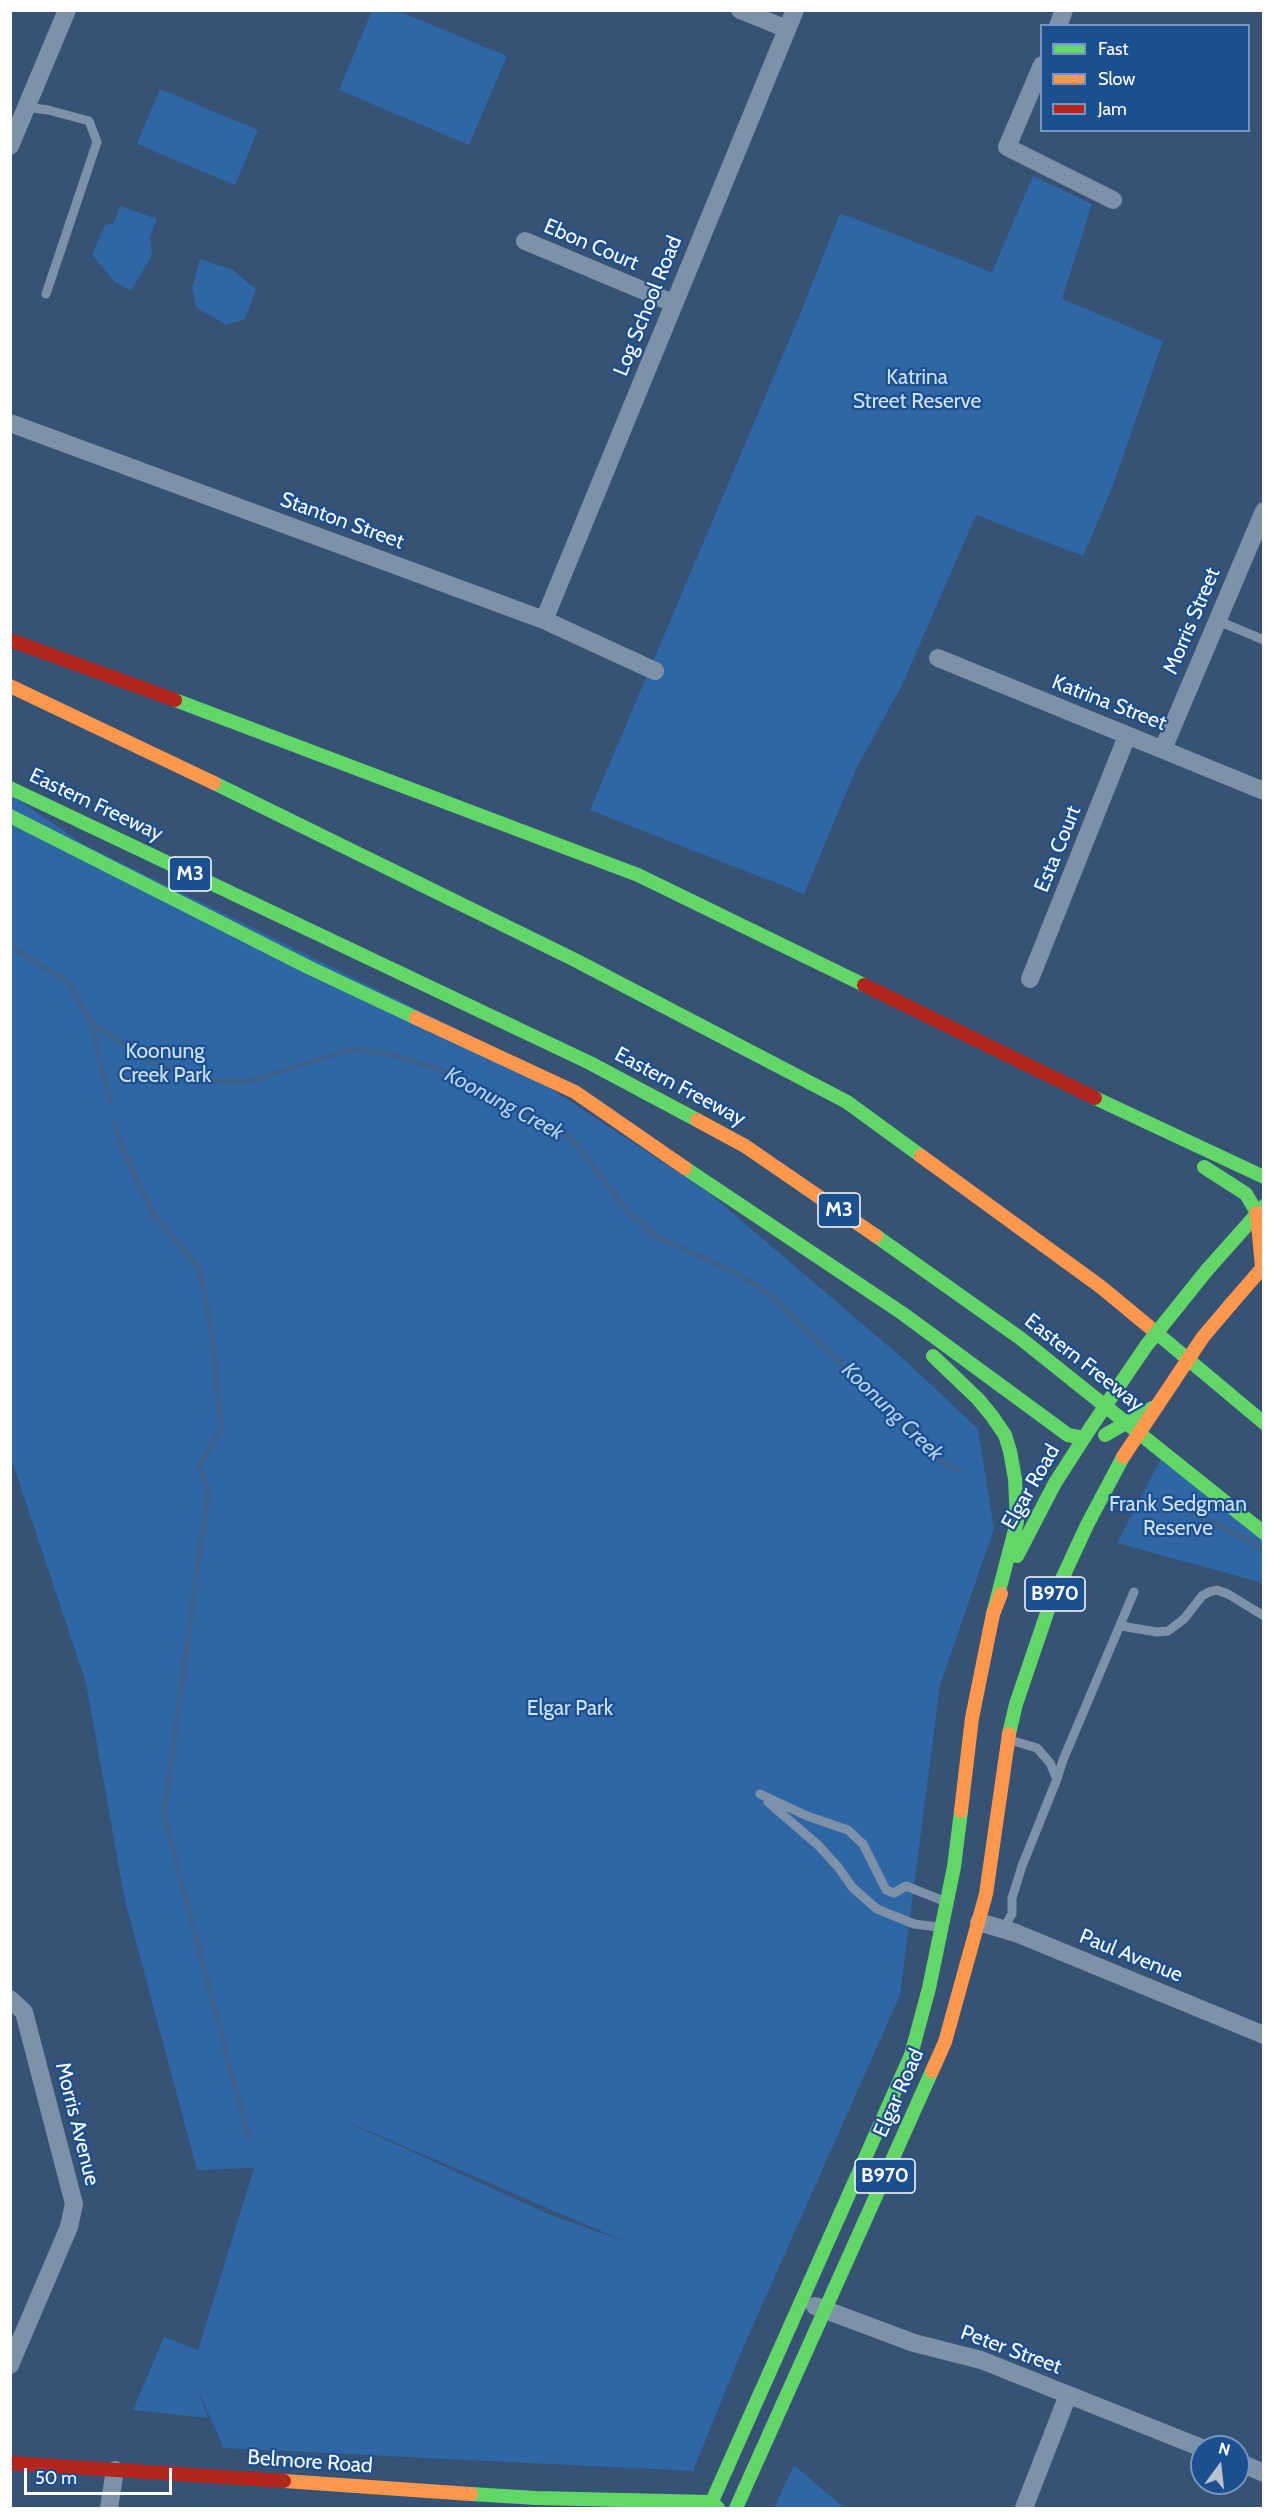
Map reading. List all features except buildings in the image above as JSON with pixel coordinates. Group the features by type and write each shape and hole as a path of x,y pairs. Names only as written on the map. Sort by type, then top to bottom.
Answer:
{"main road":[{"path":"10,640 638,874 1088,1095 1263,1177"},
{"path":"10,686 310,829 575,960 847,1102 1101,1287 1263,1423"},
{"name":"Eastern Freeway","path":"10,788 590,1063 745,1146 935,1276 1020,1338 1263,1533"},
{"path":"10,816 308,967 575,1092 902,1313 1068,1435 1087,1433 1105,1435 1156,1406"},
{"path":"1088,1095 1246,1194 1260,1210 1263,1267"},
{"name":"Elgar Road","path":"713,2506 911,2055 929,1988 957,1843 972,1718 993,1614 1028,1533 1055,1483 1087,1433 1146,1346 1207,1270 1260,1210"},
{"name":"Elgar Road","path":"736,2508 945,2042 986,1894 1008,1740 1016,1704 1049,1607 1087,1525 1123,1457 1203,1337 1263,1267"},
{"path":"859,1286 978,1399 993,1416 1005,1436 1015,1479 1017,1522 993,1614"},
{"path":"989,1751 1008,1740"},
{"name":"Elgar Road","path":"957,1843 976,1804"},
{"path":"946,1901 979,1922"},
{"path":"940,1927 979,1922"},
{"name":"Belmore Road","path":"10,2463 536,2498 713,2506"},
{"name":"Belmore Road","path":"536,2498 595,2508"}],"street":[{"path":"10,146 19,104 67,10"},
{"path":"740,10 787,29"},
{"name":"Log School Road","path":"544,620 795,10"},
{"path":"1040,67 1007,147 1113,200"},
{"name":"Ebon Court","path":"525,241 673,303"},
{"name":"Stanton Street","path":"10,423 544,620 655,670"},
{"name":"Morris Street","path":"1163,748 1263,510"},
{"name":"Katrina Street","path":"938,658 1126,736 1163,748 1263,791"},
{"name":"Esta Court","path":"1030,979 1126,736"},
{"name":"Paul Avenue","path":"979,1922 1008,1922 1263,2034"},
{"name":"Morris Avenue","path":"10,1998 24,2012 74,2204 69,2227 10,2365"},
{"name":"Peter Street","path":"803,2301 914,2343 981,2360 1190,2443"},
{"path":"1024,2508 1068,2395"},
{"path":"109,2508 115,2470"}],"lane":[{"path":"19,104 89,122 97,142 46,294"},
{"path":"1216,620 1263,640"},
{"path":"1120,1626 1157,1632 1168,1630 1184,1620 1202,1596 1217,1590 1228,1594 1263,1616"},
{"path":"1008,1922 1015,1884 1063,1760 1134,1592"},
{"path":"1008,1740 1036,1748 1050,1763 1057,1779"},
{"path":"940,1927 914,1924 877,1909 853,1888 818,1845 760,1794 807,1816 848,1830 863,1844 886,1890 894,1893 906,1886 946,1901"}],"green space":[{"path":"372,11 398,11 507,56 469,145 339,90"},
{"path":"160,89 258,130 235,185 137,144"},
{"name":"Katrina Street Reserve","path":"1033,176 1092,204 1062,299 1163,341 1112,488 1083,556 976,515 901,687 856,769 804,894 590,810 801,312 840,213 992,272"},
{"path":"120,206 157,219 150,237 152,255 131,291 115,282 92,255 105,225 114,223"},
{"path":"200,259 233,270 256,289 245,319 226,325 196,307 192,288"},
{"path":"10,794 83,844 469,1035 708,1192 908,1363 978,1429 994,1529 940,1685 900,1995 739,2357 693,2471 224,2448 198,2391 208,2418 133,2410 164,2337 198,2350 254,2168 197,2170 125,1901 86,1683 11,1458","holes":["334,2116 626,2242 551,2215"]},
{"name":"Frank Sedgman Reserve","path":"1164,1453 1263,1533 1263,1583 1117,1543"},
{"path":"794,2465 844,2508 774,2508"}],"waterway":[{"name":"Koonung Creek","path":"10,946 68,982 91,1022 149,1061 208,1081 250,1081 351,1049 389,1054 448,1072 499,1097 573,1140 628,1212 655,1236 735,1272 770,1295 948,1466 959,1470"},
{"path":"91,1022 110,1101"},
{"path":"115,1122 119,1141 154,1215 199,1268 212,1332 221,1430 199,1465 208,1491 164,1815 248,2136"},
{"name":"Koonung Creek","path":"1181,1507 1252,1542 1264,1552"}],"traffic: fast":[{"path":"175,700 638,875 864,985"},
{"path":"214,783 575,960 847,1102 921,1156"},
{"path":"10,788 590,1063 697,1120"},
{"path":"10,816 308,967 416,1018"},
{"path":"1095,1098 1264,1177"},
{"path":"1204,1167 1246,1194 1257,1213"},
{"path":"685,1168 902,1313 1068,1435 1084,1438"},
{"path":"1207,1270 1264,1206"},
{"path":"876,1236 1020,1338 1264,1533"},
{"path":"1091,1427 1146,1346 1207,1270"},
{"path":"1153,1330 1264,1423"},
{"path":"933,1356 978,1399 992,1416 1005,1435 1010,1451 1015,1479 1017,1522 993,1614"},
{"path":"1105,1435 1152,1408"},
{"path":"1017,1556 1055,1483 1091,1427"},
{"path":"1009,1734 1016,1704 1049,1607 1087,1525 1123,1457"},
{"path":"709,2508 911,2055 929,1988 954,1867 961,1811"},
{"path":"736,2508 932,2071"},
{"path":"471,2494 536,2498 711,2502 718,2508"}],"traffic: slow":[{"path":"10,686 214,783"},
{"path":"416,1018 575,1092 685,1168"},
{"path":"697,1120 745,1146 876,1236"},
{"path":"921,1156 1101,1287 1153,1330"},
{"path":"1257,1213 1262,1267"},
{"path":"1231,1304 1264,1266"},
{"path":"1123,1457 1203,1337 1231,1304"},
{"path":"961,1811 972,1718 993,1614 1001,1594"},
{"path":"932,2071 945,2042 986,1894 1009,1734"},
{"path":"284,2481 471,2494"}],"traffic: jam":[{"path":"10,640 175,700"},
{"path":"864,985 1095,1098"},
{"path":"10,2463 284,2481"}],"park label":[{"name":"Koonung Creek Park","path":"165,1064"},
{"name":"Elgar Park","path":"570,1709"}]}
